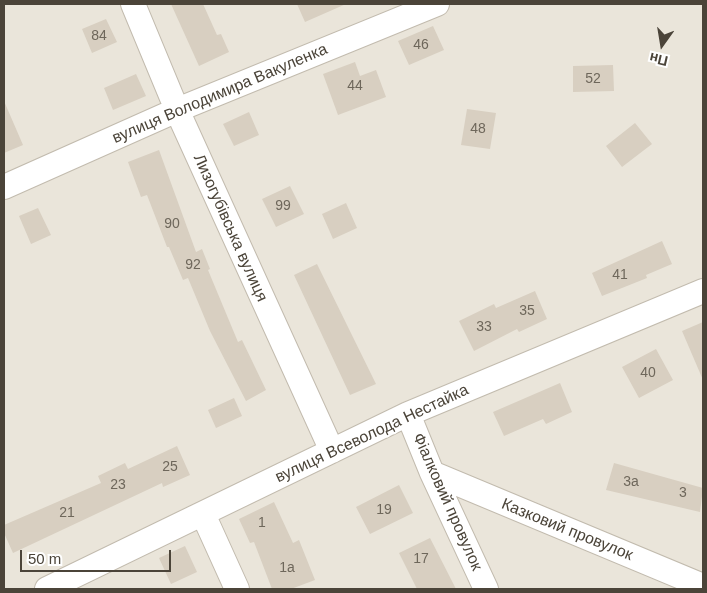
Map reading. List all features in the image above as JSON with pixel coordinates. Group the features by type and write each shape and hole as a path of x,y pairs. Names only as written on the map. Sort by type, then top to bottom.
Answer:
{"street":[{"name":"Лизогубівська вулиця","path":"132,4 177,110 332,451"},
{"name":"вулиця Володимира Вакуленка","path":"4,188 177,110 438,4"},
{"name":"вулиця Всеволода Нестайка","path":"47,589 408,414 703,291"},
{"name":"Фіалковий провулок","path":"408,414 432,474 486,589"},
{"name":"Казковий провулок","path":"432,474 703,586"},
{"path":"203,514 237,589"}],"shaded area":[{"path":"4,4 703,4 703,589 4,589"}],"building":[{"path":"171,4 203,4 217,35 221,34 229,52 199,66"},
{"path":"297,4 346,4 305,22"},
{"path":"106,19 117,42 92,53 82,29"},
{"path":"433,26 444,50 409,65 398,41"},
{"path":"355,62 360,76 376,70 386,97 338,115 323,74"},
{"path":"613,65 614,91 573,92 573,66"},
{"path":"136,74 146,96 113,110 104,88"},
{"path":"4,101 23,145 4,153"},
{"path":"467,109 496,113 490,149 461,145"},
{"path":"249,112 259,135 234,146 223,124"},
{"path":"635,123 652,144 622,167 606,146"},
{"path":"159,150 196,252 202,249 210,269 208,270 238,342 242,340 266,390 246,401 210,331 188,278 183,280 169,247 167,247 147,195 141,197 128,162"},
{"path":"290,186 304,214 276,227 262,199"},
{"path":"346,203 357,228 333,239 322,214"},
{"path":"38,208 51,235 31,244 19,216"},
{"path":"662,241 672,264 646,275 647,278 602,296 592,273"},
{"path":"317,264 376,384 350,395 294,275"},
{"path":"535,291 547,319 519,332 517,329 474,351 459,321 494,304 496,308"},
{"path":"703,322 703,380 682,331"},
{"path":"656,349 673,380 639,398 622,367"},
{"path":"560,383 572,412 546,424 543,419 504,436 493,412"},
{"path":"234,398 242,416 216,428 208,410"},
{"path":"177,446 190,475 163,487 162,483 13,553 4,533 4,525 101,483 98,476 125,463 128,469"},
{"path":"614,463 703,488 700,512 606,490"},
{"path":"399,485 413,513 370,534 356,507"},
{"path":"274,502 293,543 299,540 315,580 291,589 272,589 254,542 250,543 239,519"},
{"path":"430,538 456,589 417,589 399,553"},
{"path":"185,546 197,572 171,584 159,558"}]}
